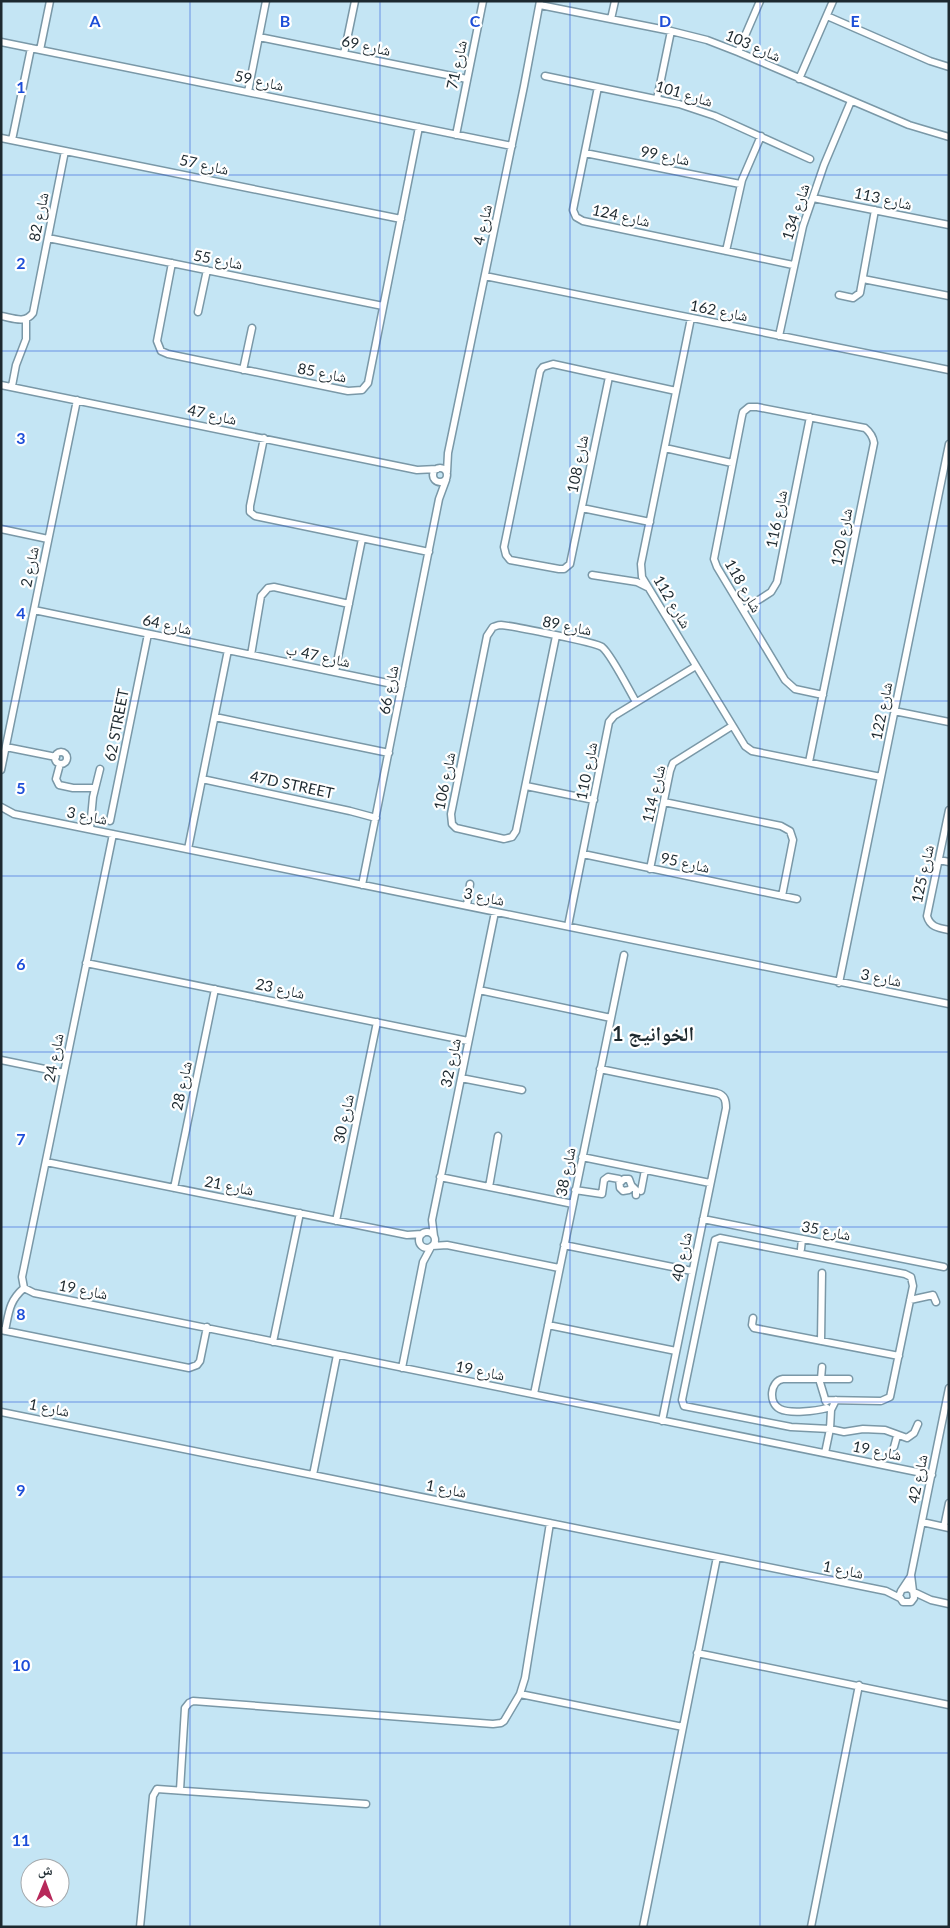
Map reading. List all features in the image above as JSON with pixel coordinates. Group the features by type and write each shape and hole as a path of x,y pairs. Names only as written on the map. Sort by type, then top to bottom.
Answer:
{"street":[{"path":"40,50 50,1"},
{"path":"248,92 266,1"},
{"path":"344,54 355,1"},
{"name":"شارع 71","path":"456,135 484,1"},
{"path":"612,20 615,1"},
{"path":"738,52 760,1"},
{"path":"799,79 833,1"},
{"name":"شارع 103","path":"540,3 707,40 916,128 949,137"},
{"name":"شارع 4","path":"447,472 448,454 540,3"},
{"path":"827,16 923,58 949,67"},
{"path":"657,99 671,31"},
{"name":"شارع 69","path":"259,37 467,80"},
{"name":"شارع 59","path":"1,42 512,146"},
{"path":"12,140 31,48"},
{"name":"شارع 101","path":"545,76 657,99 703,112 810,159"},
{"name":"شارع 124","path":"598,87 573,210 579,220 794,265"},
{"name":"شارع 134","path":"778,336 803,226 824,165 851,101"},
{"name":"شارع 85","path":"172,263 157,341 159,348 168,354 243,370 348,391 358,392 362,390 368,383 419,127"},
{"path":"726,251 740,184 761,136"},
{"name":"شارع 57","path":"1,138 401,219"},
{"name":"شارع 82","path":"26,319 34,308 65,151"},
{"name":"شارع 99","path":"585,153 740,184"},
{"name":"شارع 113","path":"813,198 949,225"},
{"path":"839,295 856,297 860,293 875,210"},
{"name":"شارع 55","path":"48,238 383,306"},
{"path":"198,312 207,270"},
{"name":"شارع 162","path":"485,276 949,370"},
{"path":"863,279 949,296"},
{"path":"1,316 26,319 26,339 16,365 12,386"},
{"name":"شارع 112","path":"691,318 640,571 742,743 748,749 881,777"},
{"path":"243,370 252,328"},
{"name":"شارع 108","path":"550,364 608,376 582,508 572,562 567,568 562,570 510,560 505,553 504,546 540,372 545,365 550,364"},
{"path":"608,376 676,391"},
{"name":"شارع 47","path":"1,384 417,470 437,469"},
{"name":"شارع 2","path":"1,770 77,400"},
{"name":"شارع 118","path":"757,407 749,407 743,412 714,559 788,684 796,689 823,695"},
{"name":"شارع 120","path":"757,407 864,428 871,434 874,443 809,762"},
{"name":"شارع 116","path":"743,610 771,592 777,582 810,417"},
{"path":"264,438 251,501 250,509 252,514 428,552"},
{"name":"شارع 122","path":"839,983 949,444"},
{"path":"664,448 732,463"},
{"name":"شارع 4","path":"437,469 448,454"},
{"path":"443,468 447,472 446,480 440,482 435,480 433,474 437,469 443,468"},
{"name":"شارع 47","path":"417,470 435,480"},
{"name":"شارع 66","path":"435,480 439,499"},
{"name":"شارع 66","path":"362,885 428,552 439,499 446,480"},
{"path":"582,508 650,522"},
{"path":"1,529 48,539"},
{"path":"335,672 362,539"},
{"path":"631,581 637,577 640,571"},
{"path":"592,575 631,581 648,587"},
{"path":"251,655 261,596 265,590 274,588 349,604"},
{"name":"شارع 64","path":"34,610 228,650"},
{"name":"شارع 89","path":"493,627 500,625 593,643 602,648 636,702"},
{"name":"شارع 106","path":"493,627 487,636 451,814 452,824 459,830 504,839 508,839 516,831 556,636"},
{"name":"62 STREET","path":"110,821 148,634"},
{"path":"188,849 228,650"},
{"name":"شارع 47 ب","path":"228,650 402,686"},
{"name":"شارع 110","path":"568,926 609,722 614,716 696,666"},
{"path":"894,711 949,722"},
{"path":"215,717 389,753"},
{"name":"شارع 114","path":"650,869 673,762 732,726"},
{"path":"6,747 56,757"},
{"path":"58,752 66,754 65,763 60,764 55,762 58,752"},
{"path":"60,764 56,780 59,785 73,788 95,788"},
{"path":"90,830 95,788 100,769"},
{"name":"47D STREET","path":"202,779 376,818"},
{"path":"526,786 594,800"},
{"path":"664,802 780,826 790,830 794,840 782,896"},
{"name":"شارع 3","path":"1,809 14,814 90,830 949,1004"},
{"name":"شارع 125","path":"949,810 927,916 930,924 934,927 949,930"},
{"name":"شارع 3","path":"2,816 14,814"},
{"name":"شارع 24","path":"24,1288 22,1280 113,834"},
{"name":"شارع 95","path":"583,854 797,899"},
{"path":"939,860 949,862"},
{"path":"467,906 470,884"},
{"name":"شارع 32","path":"434,1236 432,1220 440,1177 495,912"},
{"name":"شارع 38","path":"534,1394 624,955"},
{"name":"شارع 23","path":"86,962 468,1041"},
{"name":"شارع 28","path":"174,1188 215,989"},
{"path":"479,990 611,1018"},
{"name":"شارع 30","path":"336,1221 377,1022"},
{"path":"1,1060 64,1073"},
{"name":"شارع 40","path":"600,1069 717,1093 725,1098 726,1108 662,1421"},
{"path":"461,1078 522,1090"},
{"path":"489,1187 498,1136"},
{"path":"582,1157 710,1183"},
{"name":"شارع 21","path":"46,1162 407,1235 423,1234"},
{"path":"629,1167 620,1188 622,1191 629,1190 632,1186"},
{"path":"575,1190 602,1194 607,1178 631,1181 632,1186 639,1193 645,1170"},
{"path":"440,1177 573,1204"},
{"path":"273,1342 300,1213"},
{"name":"شارع 35","path":"703,1219 944,1268"},
{"name":"شارع 32","path":"423,1234 432,1220"},
{"path":"402,1368 423,1262 420,1240 423,1234 430,1233 447,1245"},
{"name":"شارع 21","path":"407,1235 421,1244"},
{"path":"423,1262 434,1243 434,1236"},
{"path":"825,1400 881,1401 888,1399 891,1394 914,1283 909,1275 800,1252 720,1238 715,1240 682,1402 688,1407 791,1427 830,1429 844,1432 863,1429 885,1430 897,1436 910,1437 917,1430 918,1424"},
{"path":"800,1252 802,1239"},
{"path":"421,1244 426,1248 447,1245 560,1268"},
{"path":"564,1245 692,1270"},
{"path":"821,1341 822,1273"},
{"path":"24,1288 16,1294 12,1302 3,1331 189,1368 194,1367 200,1361 207,1327"},
{"name":"شارع 19","path":"24,1288 34,1293 273,1342 932,1474"},
{"path":"910,1300 933,1295 936,1302"},
{"path":"753,1318 752,1325 754,1328 899,1356"},
{"path":"548,1325 676,1351"},
{"path":"313,1475 337,1355"},
{"path":"822,1367 820,1379 829,1410 830,1429 825,1453"},
{"path":"829,1410 784,1411 778,1408 773,1401 773,1386 780,1379 849,1380"},
{"name":"شارع 42","path":"913,1592 911,1574 949,1388"},
{"path":"829,1410 836,1400"},
{"name":"شارع 1","path":"1,1412 886,1591 900,1598"},
{"path":"894,1447 897,1436"},
{"path":"922,1522 946,1528 949,1503"},
{"path":"180,1790 184,1708 189,1702 193,1701 497,1724 504,1720 520,1694 527,1670 550,1523"},
{"path":"643,1927 716,1557"},
{"name":"شارع 42","path":"902,1589 911,1574"},
{"path":"931,1600 906,1603 900,1598 902,1589 909,1588 913,1592 931,1600 949,1604"},
{"name":"شارع 1","path":"886,1591 902,1589"},
{"path":"912,1601 913,1592"},
{"path":"697,1653 949,1705"},
{"path":"811,1927 859,1685"},
{"path":"520,1694 683,1727"},
{"path":"140,1927 154,1793 160,1788 366,1804"}],"district":[{"name":"الخوانيج 1","path":"653,1034"}]}
